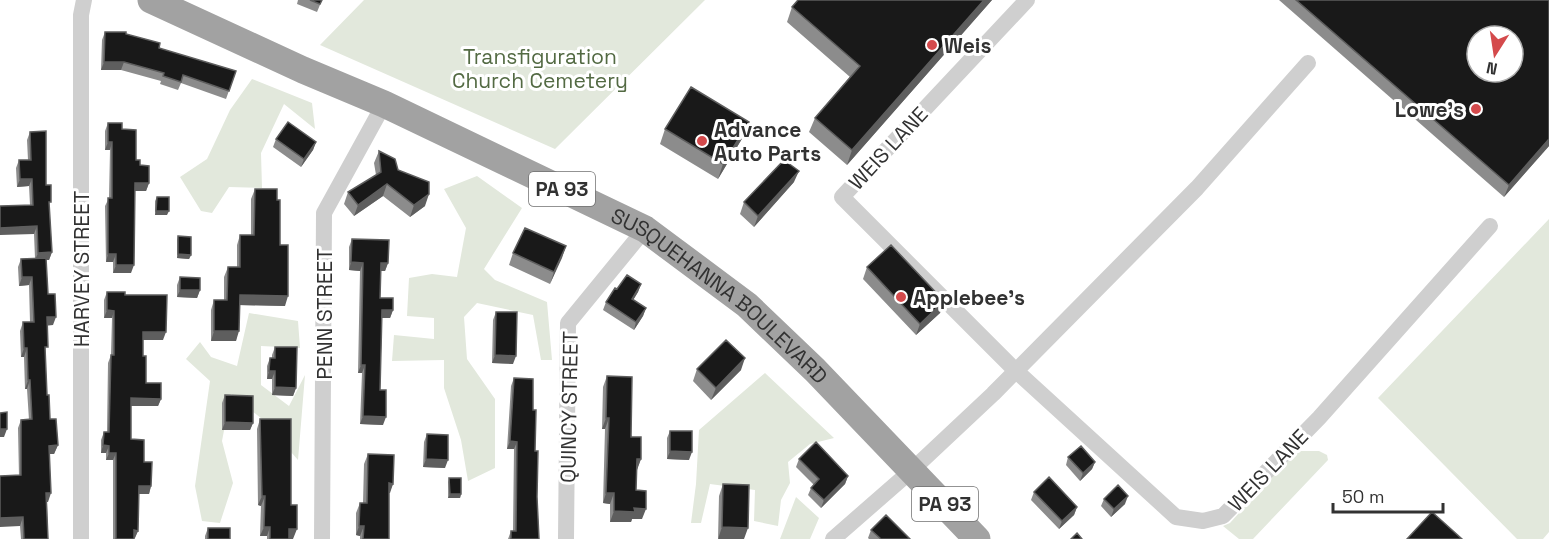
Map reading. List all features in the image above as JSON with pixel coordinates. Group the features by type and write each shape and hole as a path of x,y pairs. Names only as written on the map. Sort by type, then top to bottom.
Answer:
{"highway":[{"name":"SUSQUEHANNA BOULEVARD","path":"151,0 303,70 384,104 645,229 747,305 815,370 977,539"}],"street":[{"name":"HARVEY STREET","path":"81,539 81,15 84,0"},
{"name":"WEIS LANE","path":"1027,0 842,197 1016,370 1176,517 1203,521 1223,516 1319,418 1491,226"},
{"path":"834,539 912,470 1016,370 1197,188 1308,63"},
{"name":"PENN STREET","path":"322,539 324,213 384,104"},
{"name":"QUINCY STREET","path":"566,539 568,323 645,229"}],"green space":[{"name":"Transfiguration Church Cemetery","path":"364,0 705,0 555,149 320,45"},
{"path":"252,79 312,103 315,129 284,104 261,153 262,188 229,187 212,213 201,211 180,177 207,159 230,110"},
{"path":"477,176 522,208 484,269 495,280 547,302 552,360 541,360 533,315 477,303 464,317 467,359 495,399 495,468 468,481 461,440 444,388 444,360 392,361 394,335 434,339 434,318 407,316 409,278 432,274 457,277 466,228 444,189"},
{"path":"1549,219 1549,532 1543,539 1517,539 1378,398"},
{"path":"249,313 298,321 300,348 261,346 261,385 289,406 305,375 298,460 262,419 231,394 222,441 233,483 220,523 202,521 195,486 210,381 186,359 200,342 211,357 237,366"},
{"path":"765,373 834,438 810,444 788,462 790,483 781,500 778,526 754,521 755,490 710,484 701,523 691,523 699,430"},
{"path":"1299,451 1319,451 1327,455 1328,460 1253,539 1239,539 1223,526 1230,523 1292,454"},
{"path":"796,497 819,518 810,539 780,539"}],"building":[{"path":"310,0 322,0 320,4"},
{"path":"798,0 984,0 852,150 815,118 860,66 792,7"},
{"name":"Lowe's","path":"1296,0 1549,0 1549,139 1509,185"},
{"path":"105,32 126,32 126,34 160,43 159,48 236,71 229,91 183,75 181,82 163,76 164,73 124,62 104,62"},
{"name":"Advance Auto Parts","path":"691,87 749,122 723,164 665,129"},
{"path":"288,122 316,142 304,159 276,139"},
{"path":"108,123 122,123 122,129 136,130 136,160 140,160 140,165 149,166 149,183 135,183 134,265 116,265 116,254 108,254 108,198 112,198 112,142 108,142"},
{"path":"46,131 46,185 51,185 51,202 49,202 52,252 38,253 37,226 0,228 0,206 33,205 32,179 20,179 19,160 31,160 30,132"},
{"path":"379,151 395,159 398,170 429,182 429,194 414,205 387,184 358,205 348,192 381,172"},
{"path":"784,160 799,171 758,216 744,202"},
{"path":"255,189 277,189 277,200 280,200 280,245 288,245 288,296 240,295 239,331 214,331 214,300 227,300 228,267 240,267 240,235 254,235"},
{"path":"157,197 169,197 169,211 156,211"},
{"path":"525,228 566,246 554,272 513,253"},
{"path":"178,236 191,237 191,255 178,254"},
{"path":"352,239 389,240 388,263 381,263 380,298 393,298 393,310 382,310 380,390 386,390 386,417 363,416 365,365 361,365 363,263 351,262"},
{"path":"891,245 944,301 920,324 867,267"},
{"path":"46,258 48,294 55,294 56,317 47,317 48,347 45,347 47,395 49,395 50,419 56,419 58,445 49,446 51,493 46,493 48,539 24,539 23,517 0,518 0,476 21,475 21,420 32,419 23,322 34,322 32,277 22,277 21,259"},
{"path":"627,275 641,284 632,299 646,308 636,322 606,302"},
{"path":"180,277 200,278 200,290 180,290"},
{"path":"107,292 125,292 125,295 167,295 166,332 143,332 146,383 161,383 161,399 131,398 131,439 144,440 144,462 152,462 151,486 139,486 138,531 134,530 134,539 116,539 116,453 109,453 109,446 103,445 104,432 109,432 111,355 114,355 114,311 107,310"},
{"path":"496,312 517,312 516,356 495,355"},
{"path":"726,340 745,358 716,388 697,369"},
{"path":"275,347 297,347 296,388 275,387 275,371 269,371 270,358 275,358"},
{"path":"607,376 632,377 631,437 641,437 641,459 637,459 636,490 646,491 646,509 634,508 635,512 614,511 614,493 606,493 609,418 606,418"},
{"path":"514,378 533,379 533,410 536,410 535,451 538,451 539,539 511,539 511,531 516,531 517,442 510,441"},
{"path":"225,395 253,396 253,423 225,422"},
{"path":"7,412 7,429 0,429 0,413"},
{"path":"260,419 291,419 291,505 297,505 297,529 289,529 289,539 270,539 270,527 264,527 265,496 262,496"},
{"path":"670,431 692,431 692,452 670,451"},
{"path":"427,434 448,435 448,460 426,459"},
{"path":"816,442 848,476 824,500 811,488 819,479 799,459"},
{"path":"1081,446 1095,462 1083,473 1068,457"},
{"path":"368,454 394,455 393,484 389,483 389,539 363,539 364,526 359,526 360,503 367,503"},
{"path":"1049,477 1077,507 1062,521 1034,492"},
{"path":"449,478 461,478 461,494 450,494"},
{"path":"723,484 749,485 748,528 722,527"},
{"path":"1118,485 1128,496 1114,509 1104,499"},
{"path":"1432,512 1462,539 1407,539"},
{"path":"886,515 910,539 881,539 871,530"},
{"path":"208,528 230,528 230,539 208,539"},
{"path":"1077,533 1082,539 1071,539"}],"place":[{"name":"Weis","path":"932,45"},
{"name":"Lowe's","path":"1476,109"},
{"name":"Advance Auto Parts","path":"702,141"},
{"name":"Applebee's","path":"901,297"}]}
